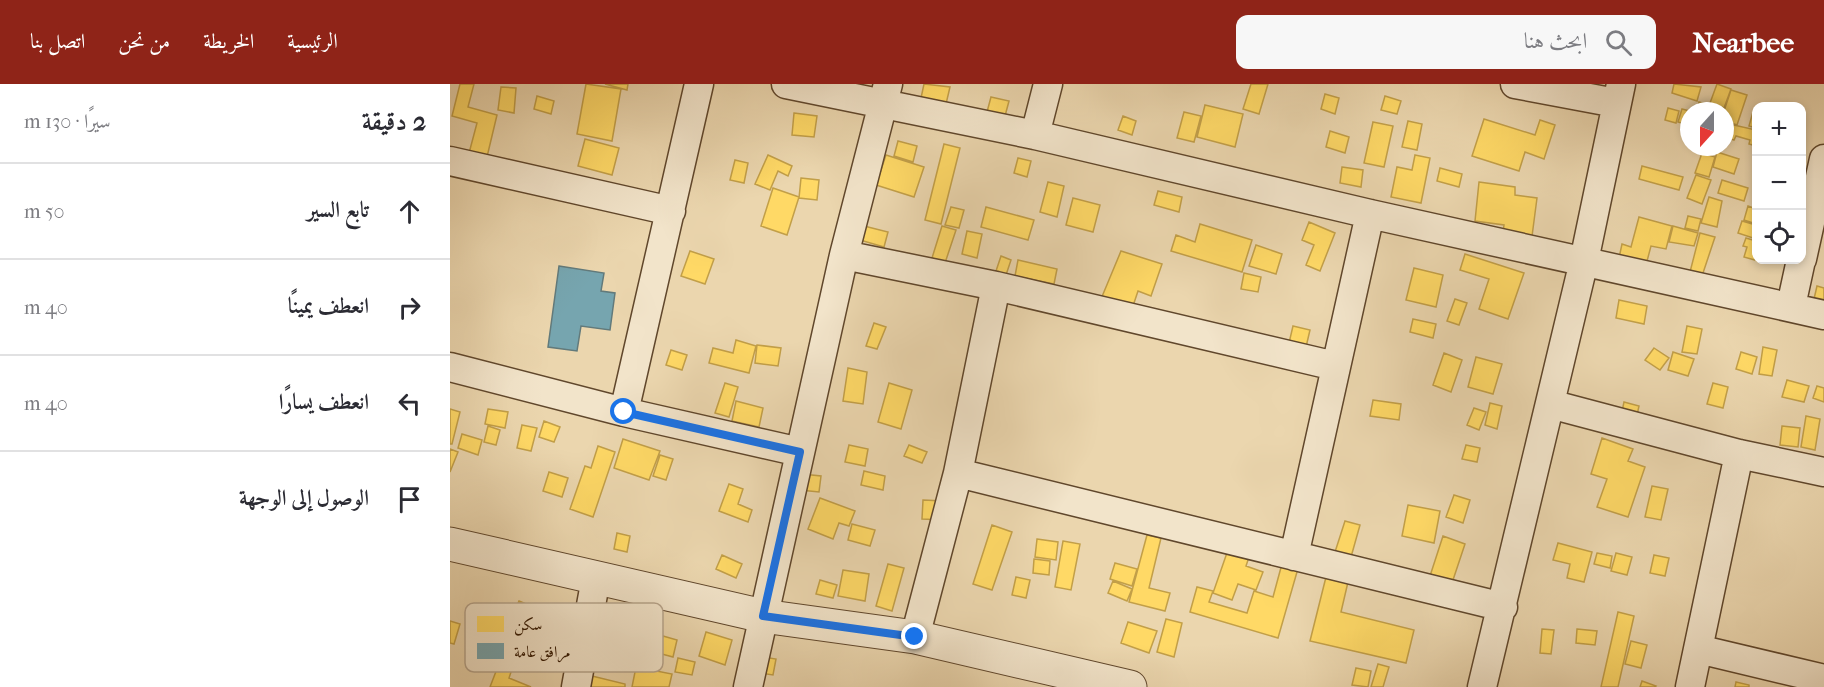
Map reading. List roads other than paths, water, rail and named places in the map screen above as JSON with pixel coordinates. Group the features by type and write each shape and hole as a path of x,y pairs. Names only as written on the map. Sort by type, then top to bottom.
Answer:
{"street":[{"path":"624,412 699,84"},
{"path":"786,84 886,93 1035,135 1370,214 1824,315"},
{"path":"1035,135 1048,84"},
{"path":"1482,687 1584,261 1619,94 1515,84"},
{"path":"748,687 844,255 886,93"},
{"path":"1806,237 1824,159"},
{"path":"450,161 671,211"},
{"path":"1294,556 1370,214"},
{"path":"844,255 996,286 1335,366"},
{"path":"1791,306 1800,264"},
{"path":"915,637 958,473 996,286"},
{"path":"450,367 624,412 800,452"},
{"path":"1550,404 1739,454 1824,472"},
{"path":"1689,687 1739,454"},
{"path":"958,473 1503,607"},
{"path":"450,544 763,616 915,637 1130,687"},
{"path":"591,603 596,578"},
{"path":"1698,649 1824,679"},
{"path":"576,687 579,672"}]}
